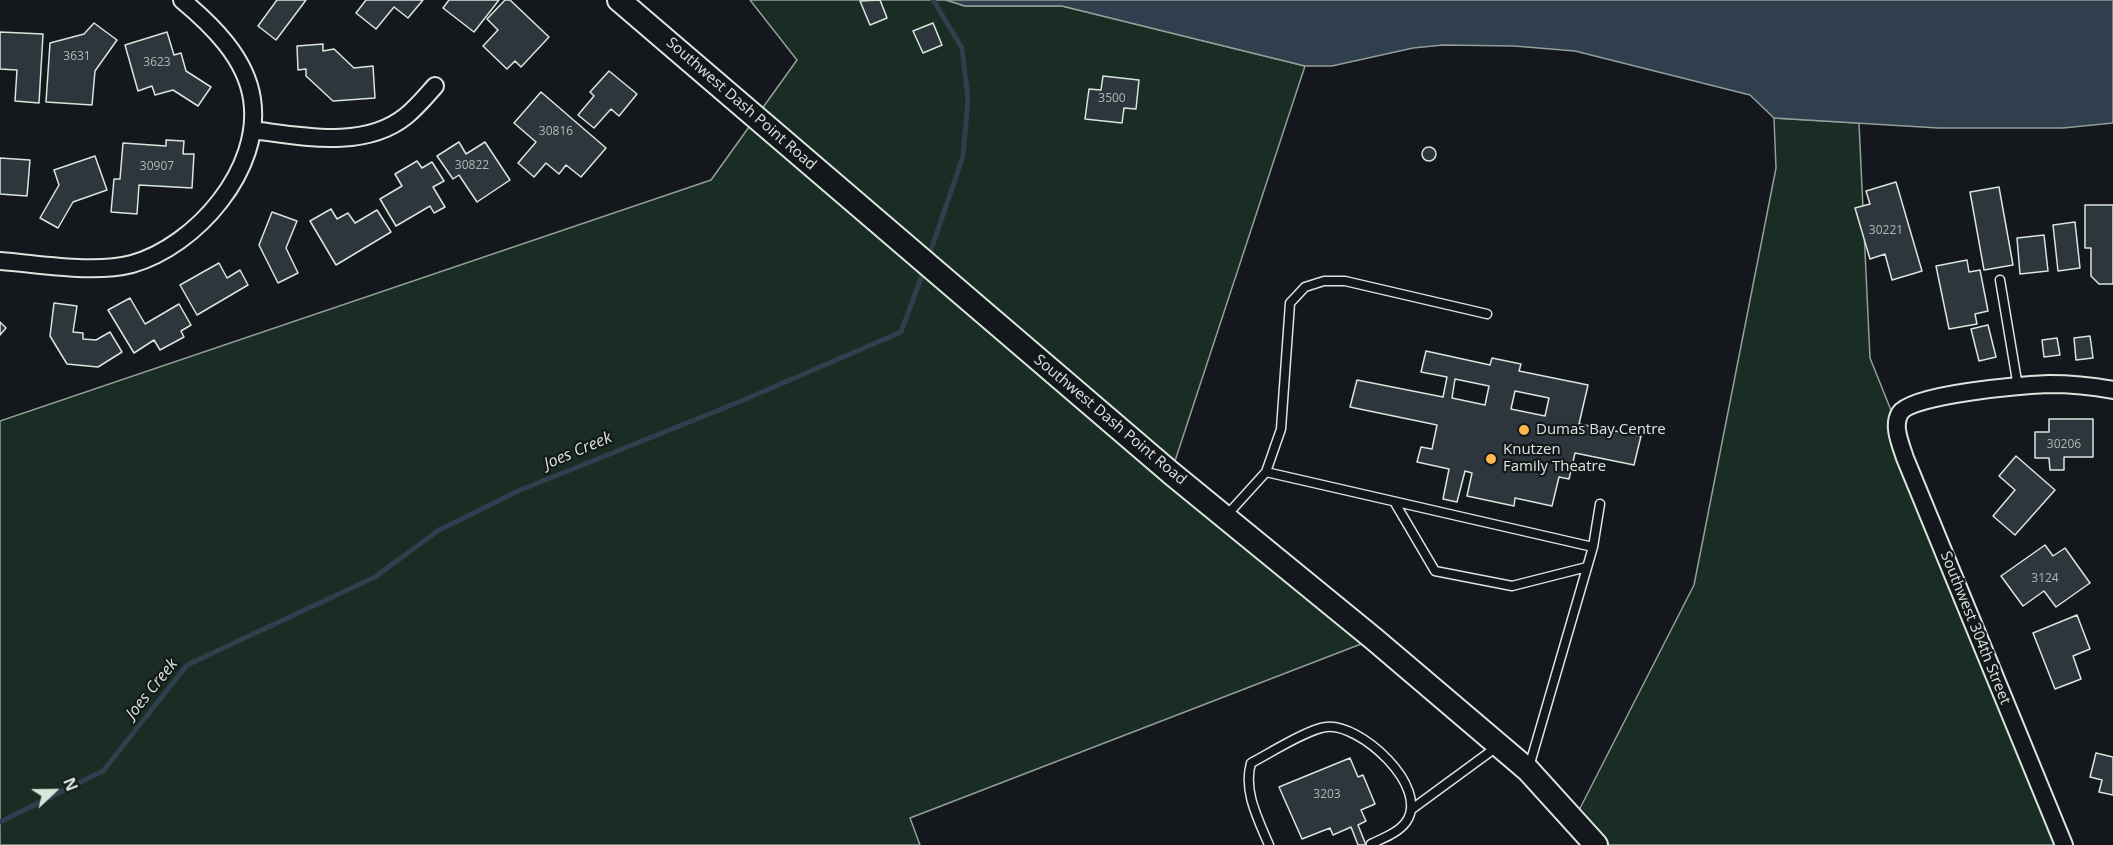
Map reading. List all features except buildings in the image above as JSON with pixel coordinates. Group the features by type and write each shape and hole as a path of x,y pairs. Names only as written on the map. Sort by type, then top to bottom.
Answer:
{"main road":[{"name":"Southwest Dash Point Road","path":"619,0 989,317 1528,771 1596,845"}],"street":[{"path":"0,261 100,268 131,264 164,251 197,228 225,194 236,176 252,130 252,99 236,60 208,22 182,0"},
{"path":"252,130 322,138 360,135 384,130 405,117 435,86"},
{"path":"2018,387 2049,384 2090,386 2113,390"},
{"name":"Southwest 304th Street","path":"2018,387 1924,400 1902,410 1897,427 1905,458 2064,845"}],"lane":[{"path":"2000,280 2018,387"},
{"path":"1225,517 1266,472 1281,429 1290,303 1305,287 1324,281 1345,281 1487,315"},
{"path":"1266,472 1593,547"},
{"path":"1395,503 1435,571 1512,586 1587,567"},
{"path":"1528,771 1593,547 1600,504"},
{"path":"1269,845 1249,790 1247,778 1251,763 1327,726 1350,730 1394,765 1411,789 1412,810 1407,821 1399,829 1371,844"},
{"path":"1412,810 1499,746"}],"green space":[{"path":"750,0 946,0 965,6 1062,6 1305,66 1171,473 1374,639 910,818 920,845 0,845 0,421 711,180 797,60"},
{"path":"1774,118 1859,123 1870,358 2066,845 1595,845 1573,822 1694,585 1776,168"}],"water":[{"path":"946,0 2113,0 2113,123 2063,128 1938,128 1774,118 1750,95 1575,51 1514,46 1443,45 1413,48 1332,66 1305,66 1062,6 965,6"}],"waterway":[{"name":"Joes Creek","path":"928,259 963,156 968,99 962,48 933,0"},
{"name":"Joes Creek","path":"0,822 103,771 187,665 375,577 439,530 518,491 739,402 901,332 924,270"}],"place":[{"name":"Dumas Bay Centre","path":"1524,430"},
{"name":"Knutzen Family Theatre","path":"1491,459"}]}
